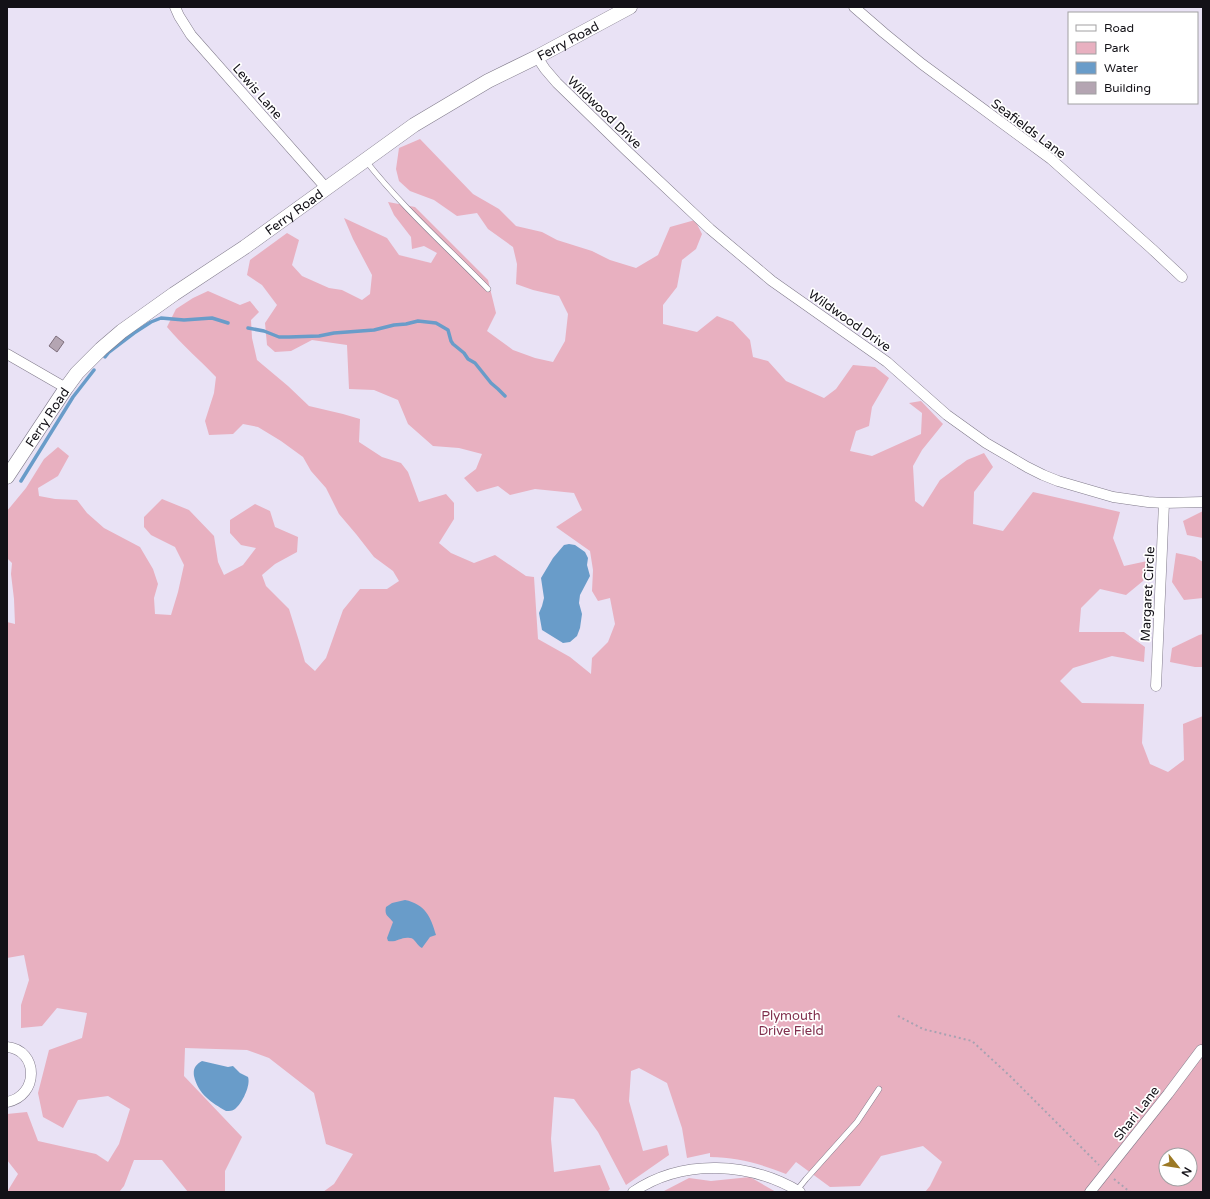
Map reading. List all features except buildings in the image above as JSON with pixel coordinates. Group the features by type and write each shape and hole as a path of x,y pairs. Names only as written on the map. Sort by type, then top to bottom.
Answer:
{"main road":[{"name":"Ferry Road","path":"7,477 78,372 91,358 122,332 174,294 245,247 414,125 488,81 537,57 630,7"}],"street":[{"name":"Lewis Lane","path":"175,7 181,20 191,35 327,188"},
{"name":"Seafields Lane","path":"854,7 922,64 1007,126 1061,168 1182,277"},
{"name":"Wildwood Drive","path":"537,57 557,83 721,239 772,281 887,362 947,415 986,443 1027,467 1058,481 1113,497 1164,503 1203,502"},
{"path":"7,354 66,388"},
{"name":"Margaret Circle","path":"1156,686 1164,503"},
{"path":"7,1047 18,1050 24,1056 29,1063 31,1079 23,1094 17,1099 7,1102"},
{"name":"Shari Lane","path":"1090,1192 1201,1050"},
{"path":"633,1192 650,1182 673,1173 723,1167 763,1175 799,1191"}],"lane":[{"path":"365,160 381,181 396,197 488,289"},
{"path":"799,1191 806,1179 853,1126 879,1089"}],"path":[{"path":"898,1016 923,1029 972,1041 1010,1076 1106,1172 1130,1192"}],"green space":[{"name":"Plymouth Drive Field","path":"420,139 473,194 499,209 516,226 542,232 557,240 592,251 610,260 636,268 658,255 670,227 695,220 702,234 696,249 682,260 677,287 663,305 663,324 697,332 717,316 733,322 750,340 753,357 768,361 786,381 824,398 836,389 853,365 875,367 889,378 872,407 869,426 856,431 850,451 872,456 921,434 922,413 909,403 921,401 943,424 922,450 913,466 915,501 923,507 940,480 967,460 984,453 993,467 974,492 973,524 1003,531 1033,492 1120,512 1113,538 1124,566 1152,560 1143,581 1126,595 1100,589 1081,608 1079,632 1124,632 1145,647 1144,662 1112,656 1073,668 1060,681 1082,703 1144,704 1142,743 1150,764 1168,772 1184,760 1183,724 1203,716 1203,1192 925,1192 930,1186 942,1162 923,1146 881,1156 860,1186 830,1187 796,1162 786,1174 749,1162 730,1158 710,1157 710,1153 687,1158 682,1128 667,1083 639,1068 631,1071 629,1101 643,1151 667,1145 669,1155 626,1185 598,1132 574,1099 554,1097 551,1139 554,1172 600,1165 610,1189 607,1192 323,1192 334,1184 353,1154 326,1144 314,1093 269,1058 247,1050 185,1048 184,1076 242,1137 225,1171 225,1192 188,1192 162,1160 134,1160 124,1186 119,1192 7,1192 18,1174 7,1160 7,1114 27,1112 38,1141 96,1154 108,1162 119,1144 130,1109 108,1096 78,1100 63,1128 43,1117 38,1093 49,1050 82,1038 87,1013 57,1008 42,1026 21,1028 21,1005 29,980 24,955 7,958 7,622 15,624 11,574 12,563 7,558 7,511 26,488 44,459 58,447 69,456 58,476 38,488 39,496 55,499 77,500 87,513 104,528 140,547 153,569 158,584 154,598 155,614 171,615 184,565 175,547 151,535 144,527 144,517 162,499 189,510 214,536 218,562 224,575 243,565 256,548 241,545 230,533 230,520 255,504 270,511 275,527 298,537 297,552 275,564 262,575 266,586 289,609 305,662 315,671 326,658 343,610 360,589 387,589 399,581 393,571 374,557 339,514 326,488 311,471 303,457 258,427 243,424 233,434 209,435 205,421 214,393 216,377 167,327 176,309 193,298 208,291 240,305 250,301 259,312 251,320 252,338 257,360 309,406 360,419 359,442 382,457 401,463 408,472 419,502 446,494 454,503 454,519 439,543 451,553 474,563 495,555 526,576 534,577 538,639 570,657 591,674 592,658 608,642 615,624 610,598 598,601 592,591 593,570 590,551 556,527 582,510 574,493 535,489 510,495 498,486 477,492 464,478 476,469 482,454 459,448 433,446 408,424 398,400 374,390 349,389 347,345 312,340 291,351 275,352 267,345 265,323 277,305 262,285 247,275 250,260 287,233 299,240 292,265 302,276 329,288 342,290 362,300 370,294 372,275 344,218 387,238 399,255 431,263 437,253 424,246 412,249 411,237 394,215 388,202 415,207 488,280 496,313 487,331 513,350 535,358 553,362 565,341 568,314 559,296 533,290 516,284 517,264 513,247 488,229 477,213 457,216 434,200 410,191 399,181 396,169 399,148"},
{"path":"1203,511 1203,538 1187,535 1183,521"},
{"path":"1176,553 1195,557 1203,562 1203,598 1184,600 1172,582"},
{"path":"1203,634 1203,667 1170,662 1172,648"},
{"path":"750,1177 776,1192 664,1192 689,1178 711,1181"}],"water":[{"path":"564,545 575,545 585,552 588,558 587,565 590,576 580,595 579,603 582,614 577,636 570,642 563,643 542,630 539,613 544,598 541,578 553,558"},
{"path":"405,900 422,908 429,917 434,928 436,935 430,937 422,948 412,938 388,941 387,938 393,922 386,914 386,907 392,903"},
{"path":"202,1061 228,1067 233,1066 240,1073 248,1077 249,1080 245,1094 238,1107 231,1111 226,1111 202,1093 196,1082 194,1071 195,1067"}],"waterway":[{"path":"105,357 109,352 134,333 151,322 161,318 184,320 212,318 228,323"},
{"path":"248,328 264,331 279,337 289,337 319,336 334,333 374,330 418,321 436,323 448,330 453,344 464,353 468,359 475,363 491,383 505,396"},
{"path":"21,481 73,397 94,370"}]}
